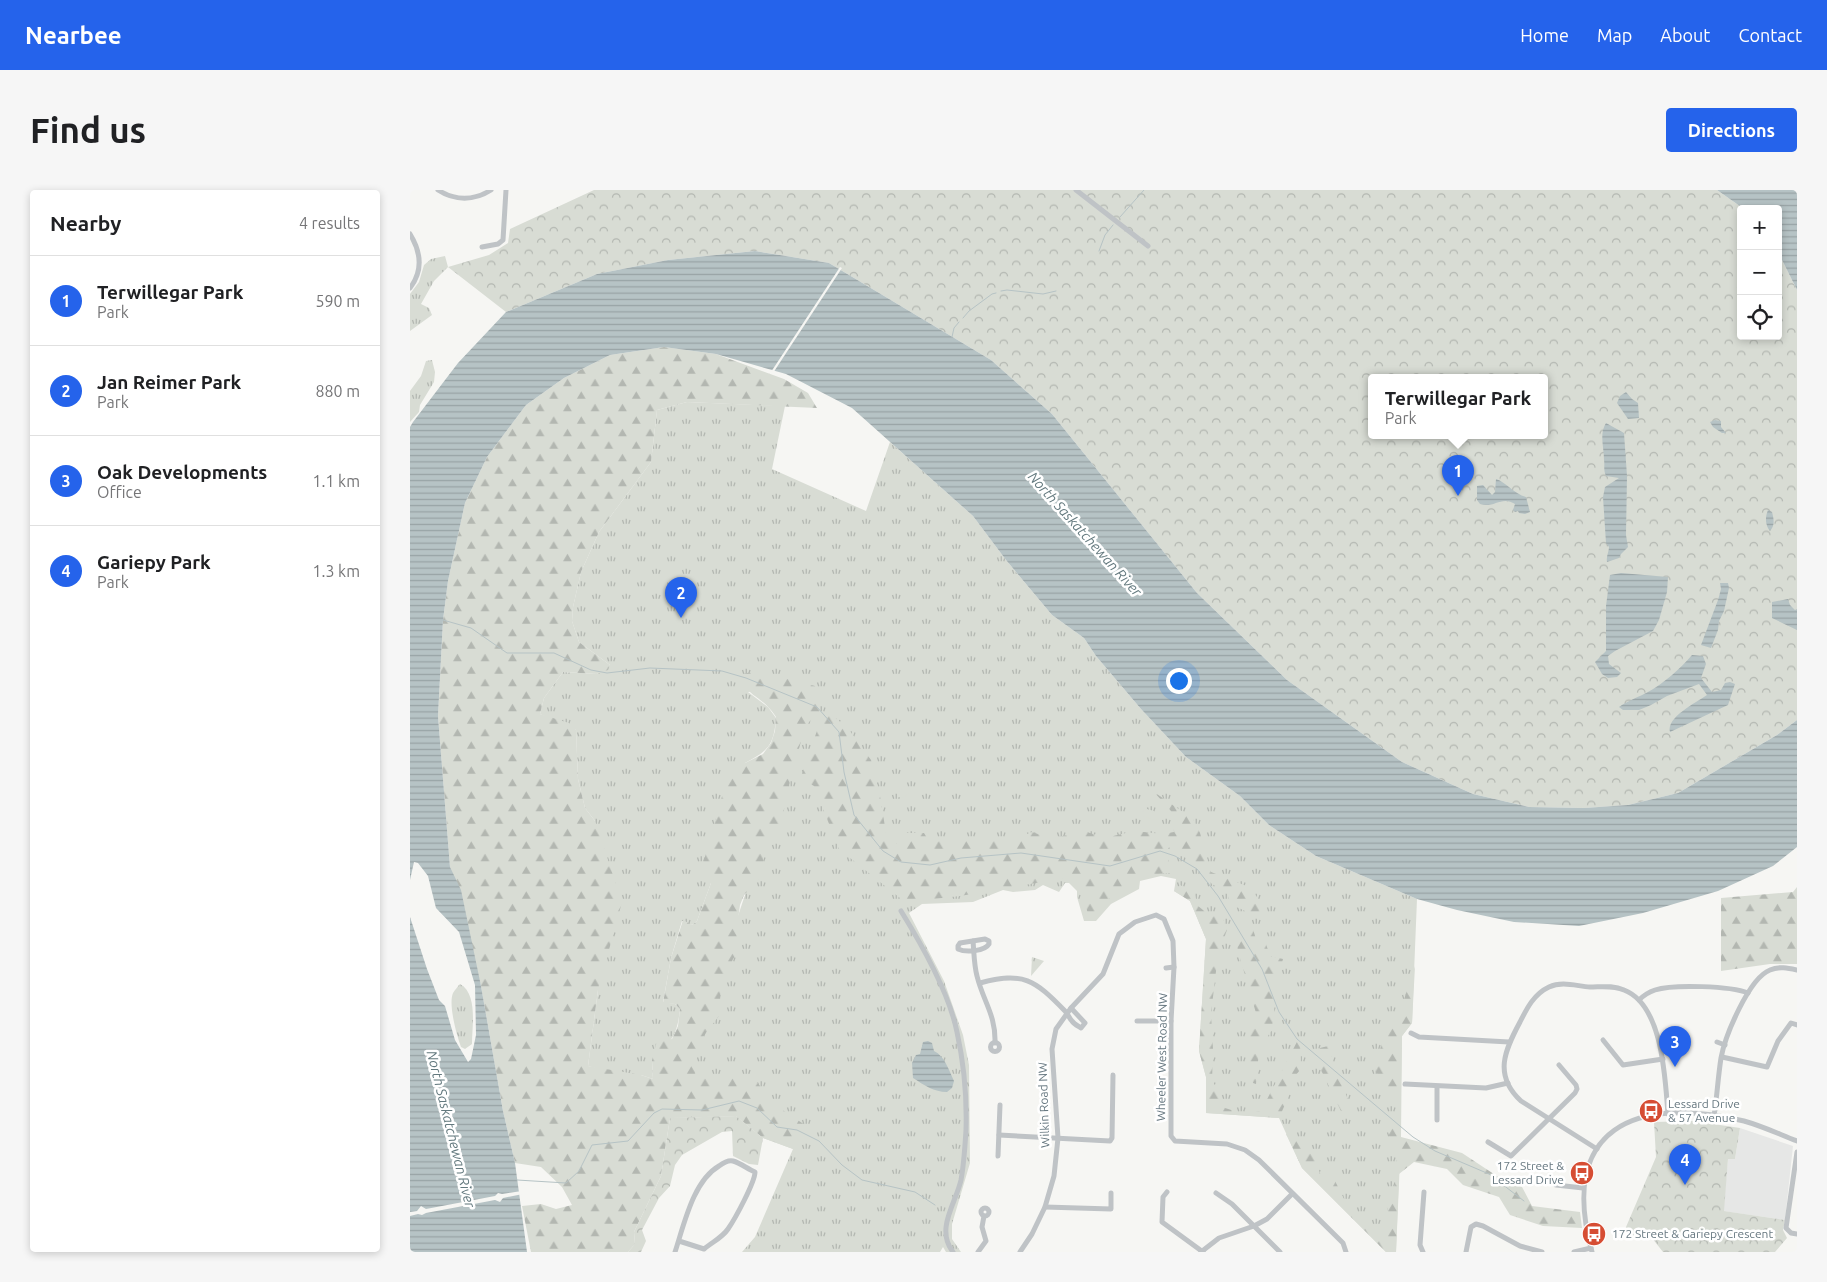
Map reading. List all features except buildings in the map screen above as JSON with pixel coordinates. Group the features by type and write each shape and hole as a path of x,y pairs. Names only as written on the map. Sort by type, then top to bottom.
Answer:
{"street":[{"path":"438,190 452,197 465,198 478,196 491,190"},
{"path":"482,247 498,244 503,240 506,190"},
{"path":"1076,190 1148,246"},
{"path":"410,234 417,248 420,263 417,278 410,288"},
{"path":"901,911 923,949 941,986 957,1030 965,1078 967,1107 966,1141 961,1181 948,1213 946,1225 946,1237 953,1252"},
{"name":"Wilkin Road NW","path":"1020,1252 1032,1234 1045,1207 1054,1176 1058,1138 1052,1049 1056,1029 1069,1011 1103,974 1119,934 1135,922 1156,915 1164,919"},
{"name":"Wheeler West Road NW","path":"1164,919 1173,940 1174,967 1171,1022 1171,1136 1174,1141 1227,1144 1245,1150 1259,1160 1343,1243 1346,1252"},
{"path":"985,939 989,941 989,944 986,948 961,951 958,946 960,943 972,941 985,939"},
{"path":"972,941 977,977 993,1020 995,1043"},
{"path":"1166,968 1174,967"},
{"path":"1714,1116 1725,1045 1737,1014 1748,993 1756,981 1766,972 1779,968 1797,970"},
{"path":"980,983 1000,977 1014,976 1037,985 1069,1011"},
{"path":"1597,1148 1521,1101 1514,1094 1508,1083 1504,1063 1509,1042 1532,1001 1542,991 1552,986 1568,984 1620,988 1631,993 1639,1000 1657,1035 1664,1059 1668,1114"},
{"path":"1639,1000 1649,993 1665,988 1718,987 1748,993"},
{"path":"1137,1021 1171,1022"},
{"path":"1722,1057 1767,1067 1778,1041 1791,1023 1796,1025"},
{"path":"1411,1033 1419,1037 1509,1042"},
{"path":"1602,1040 1623,1065 1664,1059"},
{"path":"1717,1042 1725,1045"},
{"path":"1488,1142 1511,1156 1550,1119 1577,1089 1576,1085 1559,1065"},
{"path":"999,1135 1110,1141 1112,1138 1113,1075"},
{"path":"1405,1084 1490,1088 1508,1083"},
{"path":"1437,1087 1437,1120"},
{"path":"998,1156 1000,1106"},
{"path":"1574,1252 1592,1250 1585,1218 1583,1188 1589,1163 1597,1148 1618,1127 1635,1119 1668,1114 1714,1116 1756,1125 1797,1141"},
{"path":"1797,1152 1786,1228 1791,1233 1797,1234"},
{"path":"675,1252 689,1208 705,1177 711,1171 724,1163 732,1161 755,1172 737,1214 719,1239 704,1249 679,1241"},
{"path":"1556,1185 1583,1188"},
{"path":"1167,1192 1163,1197 1162,1222 1202,1252 1219,1238 1254,1226 1267,1219 1292,1194"},
{"path":"1423,1252 1420,1245 1424,1192"},
{"path":"1045,1207 1111,1208 1111,1193"},
{"path":"1216,1193 1232,1204 1280,1252"},
{"path":"978,1252 986,1241 982,1227 984,1216"},
{"path":"1466,1252 1471,1227 1474,1224 1478,1224 1520,1246 1542,1252"}],"shaded area":[{"path":"1740,1128 1793,1146 1785,1220 1723,1211 1728,1159 1735,1159"}],"green space":[{"path":"594,190 1717,190 1738,205 1737,340 1782,340 1782,260 1797,290 1797,720 1777,735 1678,793 1628,805 1584,808 1529,807 1473,794 1402,762 1287,680 1197,593 1052,414 991,360 829,263 755,251 668,260 597,274 506,312 448,267 489,255 508,243 510,229"},
{"path":"445,256 448,267 434,281 421,304 429,308 432,315 410,331 410,294 419,282 424,265 431,259"},
{"path":"664,347 716,354 784,379 808,393 817,408 687,402 657,410 651,462 599,532 581,572 573,607 572,621 579,642 610,665 608,670 597,674 563,672 544,698 540,714 569,723 576,730 578,779 585,808 595,821 622,902 598,990 588,1066 641,1075 653,1079 652,1060 657,1041 672,1039 678,1026 680,1009 675,1004 663,1003 671,958 683,920 692,925 697,921 711,883 701,871 728,775 745,763 763,754 771,743 775,731 776,717 765,703 749,691 743,674 756,671 815,686 820,705 818,713 809,722 803,734 788,789 781,825 772,832 770,842 763,851 763,867 759,879 744,895 740,905 736,934 742,945 721,985 720,1001 723,1007 719,1016 698,1043 695,1077 718,1074 758,1083 769,1101 808,1127 793,1149 763,1138 736,1116 670,1118 661,1176 634,1232 635,1244 628,1252 531,1252 522,1206 541,1204 556,1209 572,1205 562,1187 541,1167 515,1163 503,1111 481,986 450,867 438,716 443,620 448,581 465,503 487,457 526,405 564,378 610,355"},
{"path":"432,360 435,372 434,382 420,405 419,412 410,422 410,391 421,376 426,361"},
{"path":"687,402 785,406 772,469 866,511 890,442 973,516 1006,560 1052,615 1084,638 1096,656 1141,709 1186,757 1240,796 1269,825 1316,856 1417,899 1412,1023 1402,1036 1401,1137 1396,1252 1386,1252 1302,1168 1279,1118 1206,1113 1206,1077 1199,1051 1206,939 1190,901 1174,891 1176,879 1161,876 1140,881 1139,889 1111,904 1096,921 1084,921 1077,891 1069,883 1065,883 1059,892 1043,885 1035,890 1013,892 1003,890 973,902 922,904 909,913 944,981 963,1035 969,1065 970,1163 952,1224 952,1239 961,1252 946,1252 943,1247 940,1252 742,1252 755,1237 793,1149 763,1138 736,1116 670,1118 815,687 748,692 768,707 776,718 774,734 769,746 760,755 745,763 711,883 697,921 692,925 682,921 671,958 663,1002 675,1004 680,1009 679,1018 672,1038 652,1060 653,1079 641,1075 625,1076 588,1066 598,990 595,821 585,808 578,779 576,730 540,714 544,698 563,672 597,674 610,665 579,642 572,621 573,607 581,572 599,532 651,462 657,410"},
{"path":"830,714 847,727 871,760 880,796 886,833 898,845 906,833 924,833 930,843 963,836 974,841 1001,837 1017,838 1032,832 1050,838 1087,832 1105,838 1134,831 1163,834 1174,832 1171,811 1154,792 1193,819 1200,833 1211,872 1249,887 1257,897 1260,913 1251,914 1229,903 1228,893 1212,884 1175,847 1167,848 1168,859 1173,873 1143,875 1133,886 1107,900 1095,915 1088,914 1079,883 1065,878 960,896 905,902 839,849 814,786 807,782 795,794 819,725"},
{"path":"906,785 911,789 909,793 903,798 898,797 897,793"},
{"path":"1147,809 1154,811 1157,817 1156,820 1143,816 1142,812"},
{"path":"1180,885 1194,892 1198,906 1208,914 1220,910 1227,930 1218,954 1211,1014 1212,1081 1225,1108 1244,1114 1261,1111 1300,1036 1301,1069 1288,1084 1287,1100 1279,1118 1206,1113 1206,1077 1199,1051 1206,939 1190,901 1174,891"},
{"path":"1797,887 1797,964 1770,964 1721,971 1721,898 1793,892"},
{"path":"1252,926 1256,939 1266,944 1270,956 1283,959 1275,988 1274,1017 1271,1031 1259,1051 1256,1084 1253,1083 1248,1065 1251,1019 1256,1013 1238,951 1234,930"},
{"path":"1032,957 1044,961 1031,976"},
{"path":"1415,966 1412,1023 1402,1036 1401,1089 1386,1088 1375,1070 1383,1038 1400,1012"},
{"path":"460,984 469,995 473,1011 472,1044 465,1049 461,1047 459,1042 452,1005 453,993"},
{"path":"1328,1046 1354,1116 1341,1111 1320,1068 1316,1049"},
{"path":"1401,1111 1401,1137 1462,1153 1509,1184 1522,1187 1532,1206 1580,1212 1582,1228 1543,1226 1510,1215 1499,1197 1463,1185 1447,1169 1414,1162 1399,1174 1396,1252 1386,1252 1302,1168 1286,1134 1293,1132 1315,1159 1321,1176 1335,1181 1357,1220 1379,1235 1390,1227 1386,1200 1395,1188 1397,1151 1389,1136 1388,1121"},
{"path":"736,1116 763,1138 758,1165 749,1164 733,1156 732,1131 722,1132 682,1155 675,1165 670,1186 659,1198 642,1230 646,1241 641,1252 628,1252 635,1244 634,1232 661,1176 670,1118"},
{"path":"1693,1121 1740,1128 1735,1159 1728,1159 1724,1211 1785,1220 1783,1230 1787,1238 1775,1252 1663,1252 1652,1238 1628,1235 1626,1227 1656,1157 1654,1122"}],"water":[{"path":"1717,190 1797,190 1797,290 1782,260 1782,205 1738,205"},
{"name":"North Saskatchewan River","path":"755,251 829,263 991,360 1052,414 1197,593 1287,680 1402,762 1473,794 1529,807 1584,808 1628,805 1678,793 1777,735 1797,720 1797,847 1773,866 1718,891 1643,913 1579,926 1514,922 1417,899 1316,856 1269,825 1240,796 1186,757 1141,709 1096,656 1084,638 1052,615 1006,560 973,516 852,408 786,374 716,354 664,347 610,355 564,378 526,405 487,457 465,503 448,581 443,620 438,716 450,867 461,890 481,986 503,1111 515,1163 527,1252 410,1252 410,917 439,1000 445,1006 455,1040 468,1062 471,1059 476,1035 475,985 459,932 436,908 428,876 418,863 414,862 410,880 410,427 458,363 506,312 597,274 668,260"},
{"path":"1626,392 1638,403 1639,418 1628,419 1617,403 1620,396"},
{"path":"1715,420 1721,421 1721,427 1726,433 1722,433 1713,427 1710,422"},
{"path":"1606,423 1624,433 1627,476 1626,535 1628,547 1619,558 1607,562 1609,547 1606,543 1603,497 1605,487 1619,478 1606,476 1602,436"},
{"path":"1496,479 1526,497 1530,512 1525,514 1518,511 1515,512 1513,510 1515,504 1506,501 1489,505 1480,504 1477,500 1477,486 1483,485 1492,495 1495,492"},
{"path":"1768,510 1772,512 1774,520 1770,531 1766,521"},
{"path":"1621,573 1668,577 1667,592 1659,620 1653,631 1608,656 1609,664 1621,673 1617,677 1608,678 1602,674 1595,662 1606,651 1606,606 1610,575"},
{"path":"1720,583 1728,583 1729,588 1724,611 1711,648 1701,645 1718,600 1721,589"},
{"path":"1788,599 1790,605 1795,610 1797,609 1797,630 1772,618 1772,602"},
{"path":"1692,655 1703,656 1706,664 1701,678 1712,692 1721,690 1725,683 1735,684 1728,705 1670,732 1670,726 1677,716 1707,695 1699,684 1667,696 1639,710 1623,710 1619,707 1660,684"},
{"path":"928,1041 932,1043 934,1051 944,1060 954,1081 952,1088 947,1092 925,1086 913,1078 912,1063 916,1055 920,1054 923,1042"}],"pier":[{"path":"840,267 842,268 773,373 771,372"},
{"path":"522,1191 523,1194 503,1198 500,1202 495,1200 410,1216 410,1212 417,1211 421,1206 426,1209 495,1196 498,1193"}],"waterway":[{"path":"1120,217 1144,190"},
{"path":"1099,251 1105,235 1113,225"},
{"path":"1001,291 1043,294 1056,291"},
{"path":"963,318 969,311 996,293"},
{"path":"952,337 954,328 959,322"},
{"path":"443,620 471,628 507,653 554,653 591,670 607,673 650,668 722,671 746,678 817,707 839,732 844,772 854,815 883,851 901,862 930,865 961,858 1021,853 1110,866 1160,851 1175,856 1197,869 1218,896 1262,969 1279,1012 1297,1039 1413,1137 1435,1151 1489,1174 1524,1201"},
{"path":"517,1180 566,1183 579,1171 592,1145 628,1141 654,1113 662,1109 702,1110 739,1101 757,1108 777,1127 797,1130 819,1141 842,1165 862,1180 915,1192 935,1205"}],"place":[{"name":"Terwillegar Park","path":"1458,496"},
{"name":"Jan Reimer Park","path":"681,618"},
{"name":"Oak Developments","path":"1675,1067"},
{"name":"Lessard Drive & 57 Avenue","path":"1651,1111"},
{"name":"172 Street & Lessard Drive","path":"1582,1173"},
{"name":"Gariepy Park","path":"1685,1185"},
{"name":"172 Street & Gariepy Crescent","path":"1594,1234"}]}
